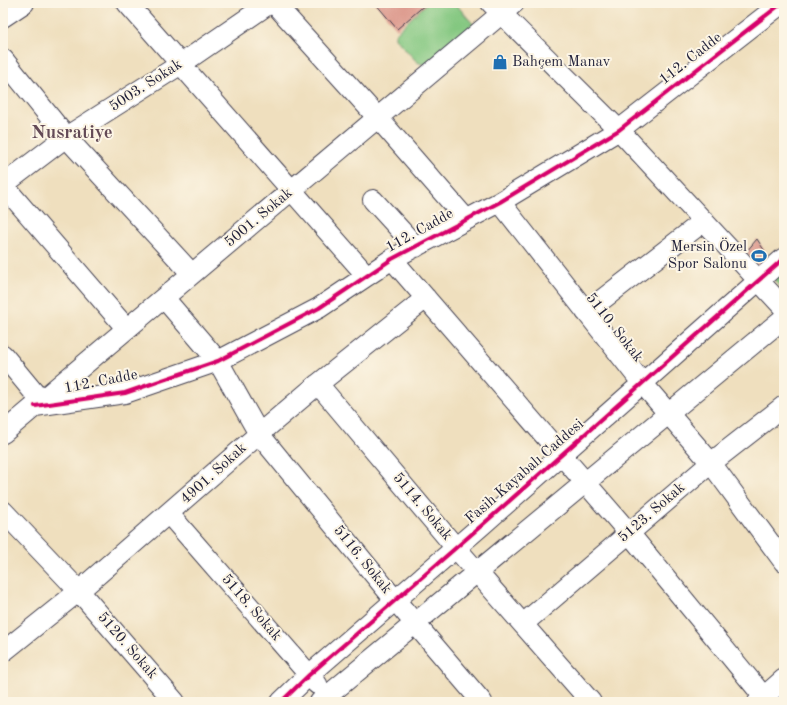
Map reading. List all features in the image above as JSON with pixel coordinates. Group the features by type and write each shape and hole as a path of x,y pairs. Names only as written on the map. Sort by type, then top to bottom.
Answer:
{"street":[{"path":"3,17 24,3"},
{"path":"127,3 367,276"},
{"name":"5003. Sokak","path":"3,185 66,137 181,64 270,3"},
{"path":"274,3 378,118 466,219"},
{"name":"112. Cadde","path":"38,404 125,393 218,362 319,308 392,259 500,202 619,130 782,3"},
{"path":"502,7 619,130 784,308"},
{"name":"5001. Sokak","path":"3,433 378,118 502,7"},
{"path":"3,59 66,137 192,274"},
{"path":"3,185 128,329"},
{"path":"373,200 416,247"},
{"name":"5110. Sokak","path":"500,202 643,384 711,463 784,562"},
{"path":"586,312 704,221"},
{"name":"Fasih Kayabalı Caddesi","path":"280,702 760,281 784,258"},
{"path":"392,259 629,533 763,700 784,679"},
{"name":"5116. Sokak","path":"164,298 218,362 259,434 395,600 482,702"},
{"name":"4901. Sokak","path":"3,652 79,591 318,384 426,298"},
{"path":"327,700 415,623 784,318"},
{"path":"3,355 38,404"},
{"name":"5114. Sokak","path":"318,384 456,548 591,702"},
{"name":"5123. Sokak","path":"523,624 711,463 784,406"},
{"name":"5120. Sokak","path":"3,511 79,591 176,702"},
{"name":"5118. Sokak","path":"169,514 309,675 327,700"}],"green space":[{"path":"427,3 455,3 474,25 436,60 424,65 417,62 395,38 395,34"},
{"path":"784,266 784,291 772,277"}],"building":[{"path":"375,3 427,3 397,29"},
{"name":"Mersin Özel Spor Salonu","path":"757,239 771,261 760,269 746,252"}],"cycle path":[{"path":"35,406 125,393 218,361 319,308 392,259 500,202 619,130 782,3"},
{"path":"281,702 309,675 481,526 784,258"}],"place":[{"name":"Bahçem Manav","path":"500,62"},
{"name":"Mersin Özel Spor Salonu","path":"759,256"}],"district":[{"name":"Nusratiye","path":"72,133"}]}
